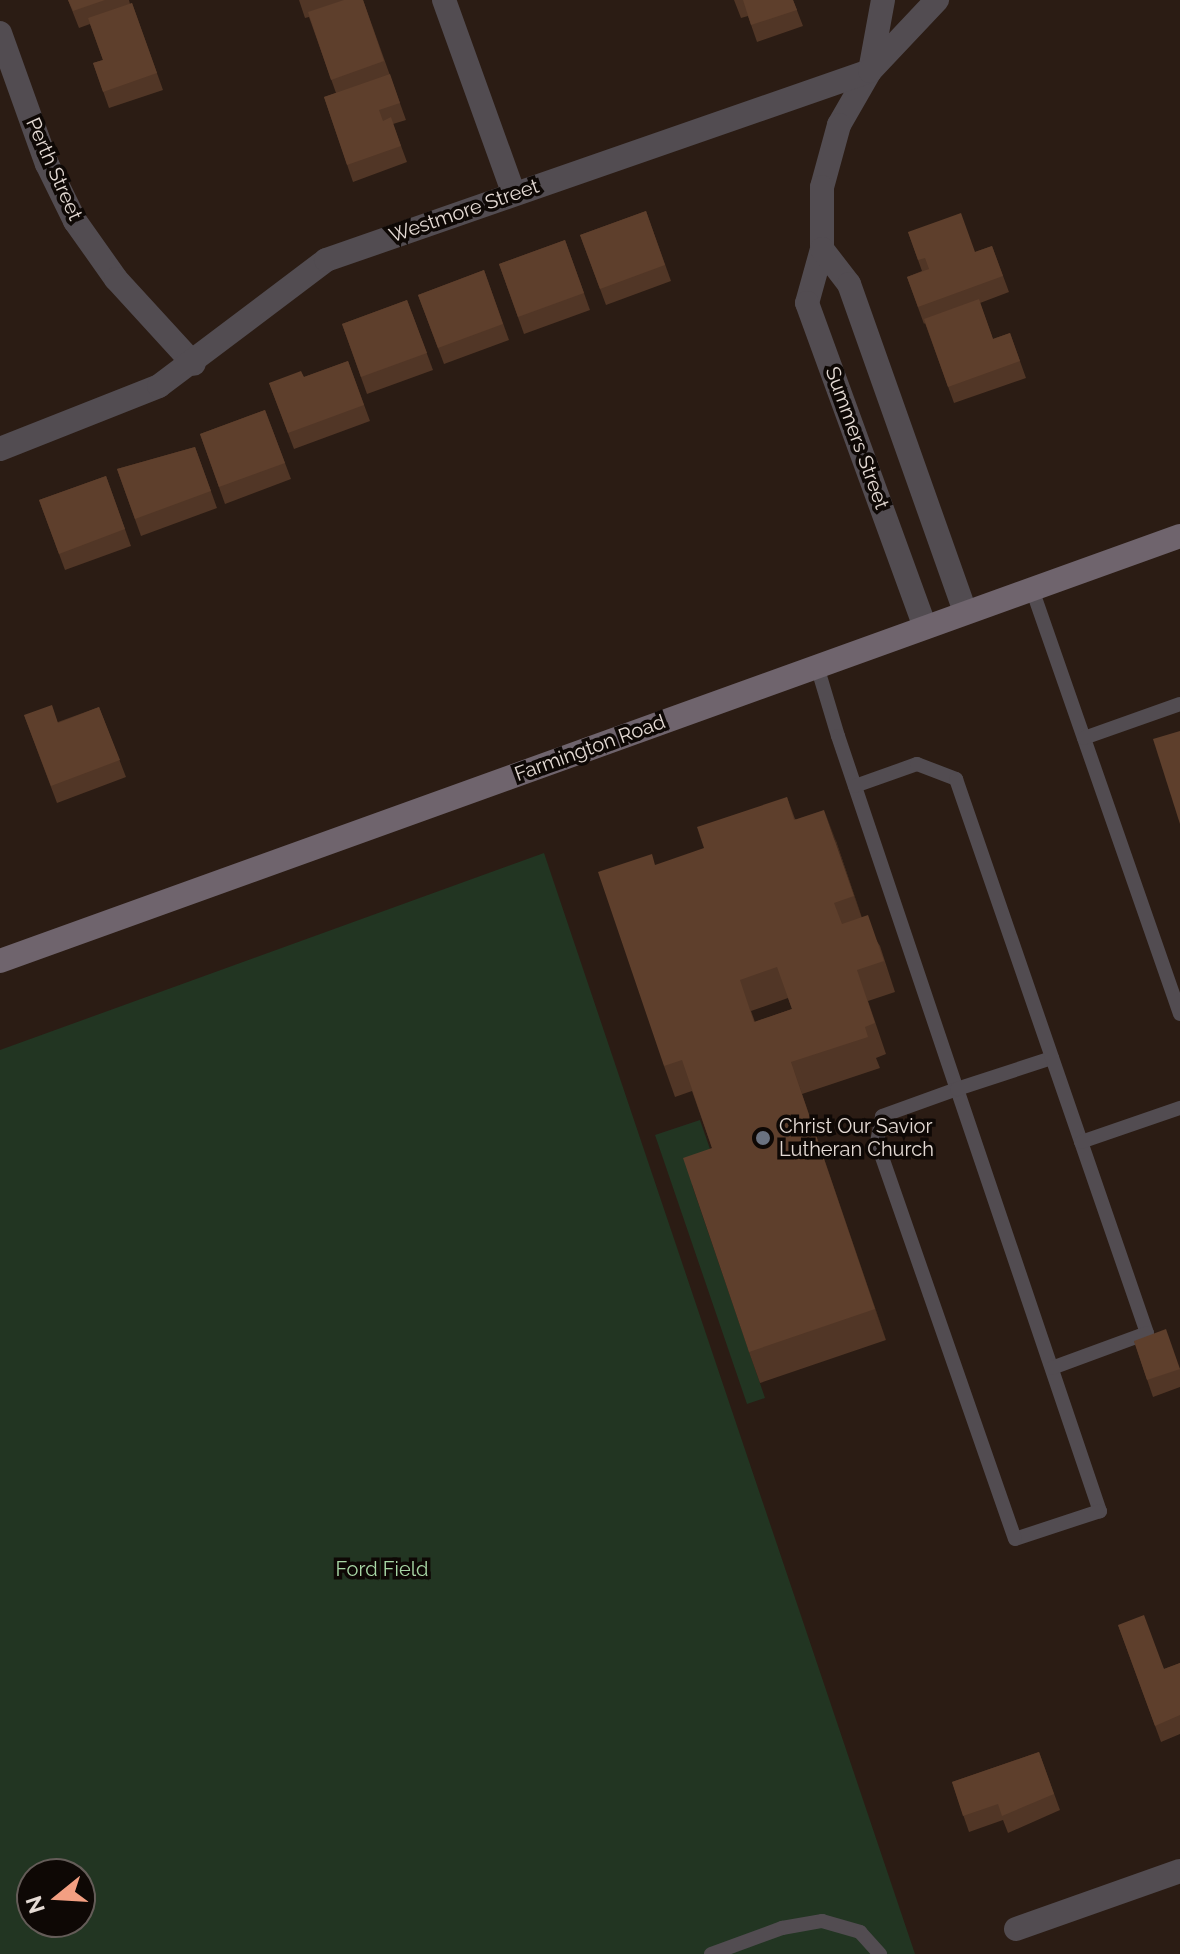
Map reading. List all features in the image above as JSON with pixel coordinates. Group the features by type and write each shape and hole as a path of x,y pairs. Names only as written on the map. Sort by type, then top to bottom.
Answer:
{"main road":[{"name":"Farmington Road","path":"0,961 1180,536"}],"street":[{"path":"444,0 514,194"},
{"name":"Summers Street","path":"883,0 870,71 839,125 822,187 822,249 807,303 925,627"},
{"name":"Westmore Street","path":"0,449 103,411 194,364 326,260 870,71 937,0"},
{"name":"Perth Street","path":"0,33 47,164 75,221 116,279 194,364"},
{"path":"822,249 849,284 965,612"},
{"path":"1016,1929 1180,1871"}],"lane":[{"path":"1032,589 1180,1014"},
{"path":"817,666 855,786 957,1089 1100,1511 1015,1539 877,1142 882,1116 957,1089 1052,1058"},
{"path":"1084,738 1180,704"},
{"path":"855,786 917,764 956,779 1147,1333 1052,1368"},
{"path":"1081,1142 1180,1108"},
{"path":"711,1954 782,1928 822,1921 860,1932 880,1954"}],"green space":[{"name":"Ford Field","path":"544,853 915,1954 0,1954 0,1050"},
{"path":"700,1120 719,1175 692,1185 765,1398 747,1404 655,1135"}],"building":[{"path":"68,0 105,0 73,11"},
{"path":"344,0 363,0 384,61 331,80 308,12"},
{"path":"743,0 793,0 797,10 751,25"},
{"path":"132,3 157,73 103,92 93,63 103,60 88,18"},
{"path":"390,74 400,103 379,110 383,121 391,117 401,146 347,165 324,97"},
{"path":"646,211 665,265 600,289 580,235"},
{"path":"961,213 975,252 992,246 1003,276 918,307 907,277 929,269 925,258 918,260 908,232"},
{"path":"565,240 584,293 518,317 499,264"},
{"path":"484,270 503,324 438,348 418,295"},
{"path":"979,299 993,339 1010,333 1020,361 948,387 924,319"},
{"path":"407,300 427,353 361,377 342,324"},
{"path":"348,361 364,405 288,433 269,383 301,371 304,377"},
{"path":"265,410 285,463 219,487 200,434"},
{"path":"195,447 211,491 135,519 117,469"},
{"path":"106,476 125,529 59,554 39,500"},
{"path":"52,705 58,723 99,707 120,760 51,786 24,715"},
{"path":"1180,731 1180,824 1153,739"},
{"name":"Christ Our Savior Lutheran Church","path":"787,797 794,820 824,810 854,896 834,903 842,924 868,915 884,961 857,970 875,1023 865,1027 868,1037 791,1062 875,1309 749,1352 683,1158 712,1148 682,1060 664,1066 598,872 652,854 655,865 704,848 697,827","holes":["777,967 792,1009 754,1022 740,980"]},
{"path":"1166,1329 1180,1369 1147,1380 1134,1341"},
{"path":"1144,1615 1164,1669 1180,1663 1180,1715 1155,1726 1118,1625"},
{"path":"1039,1752 1054,1794 1002,1816 998,1804 963,1816 952,1782"}],"place":[{"name":"Christ Our Savior Lutheran Church","path":"763,1138"}]}
